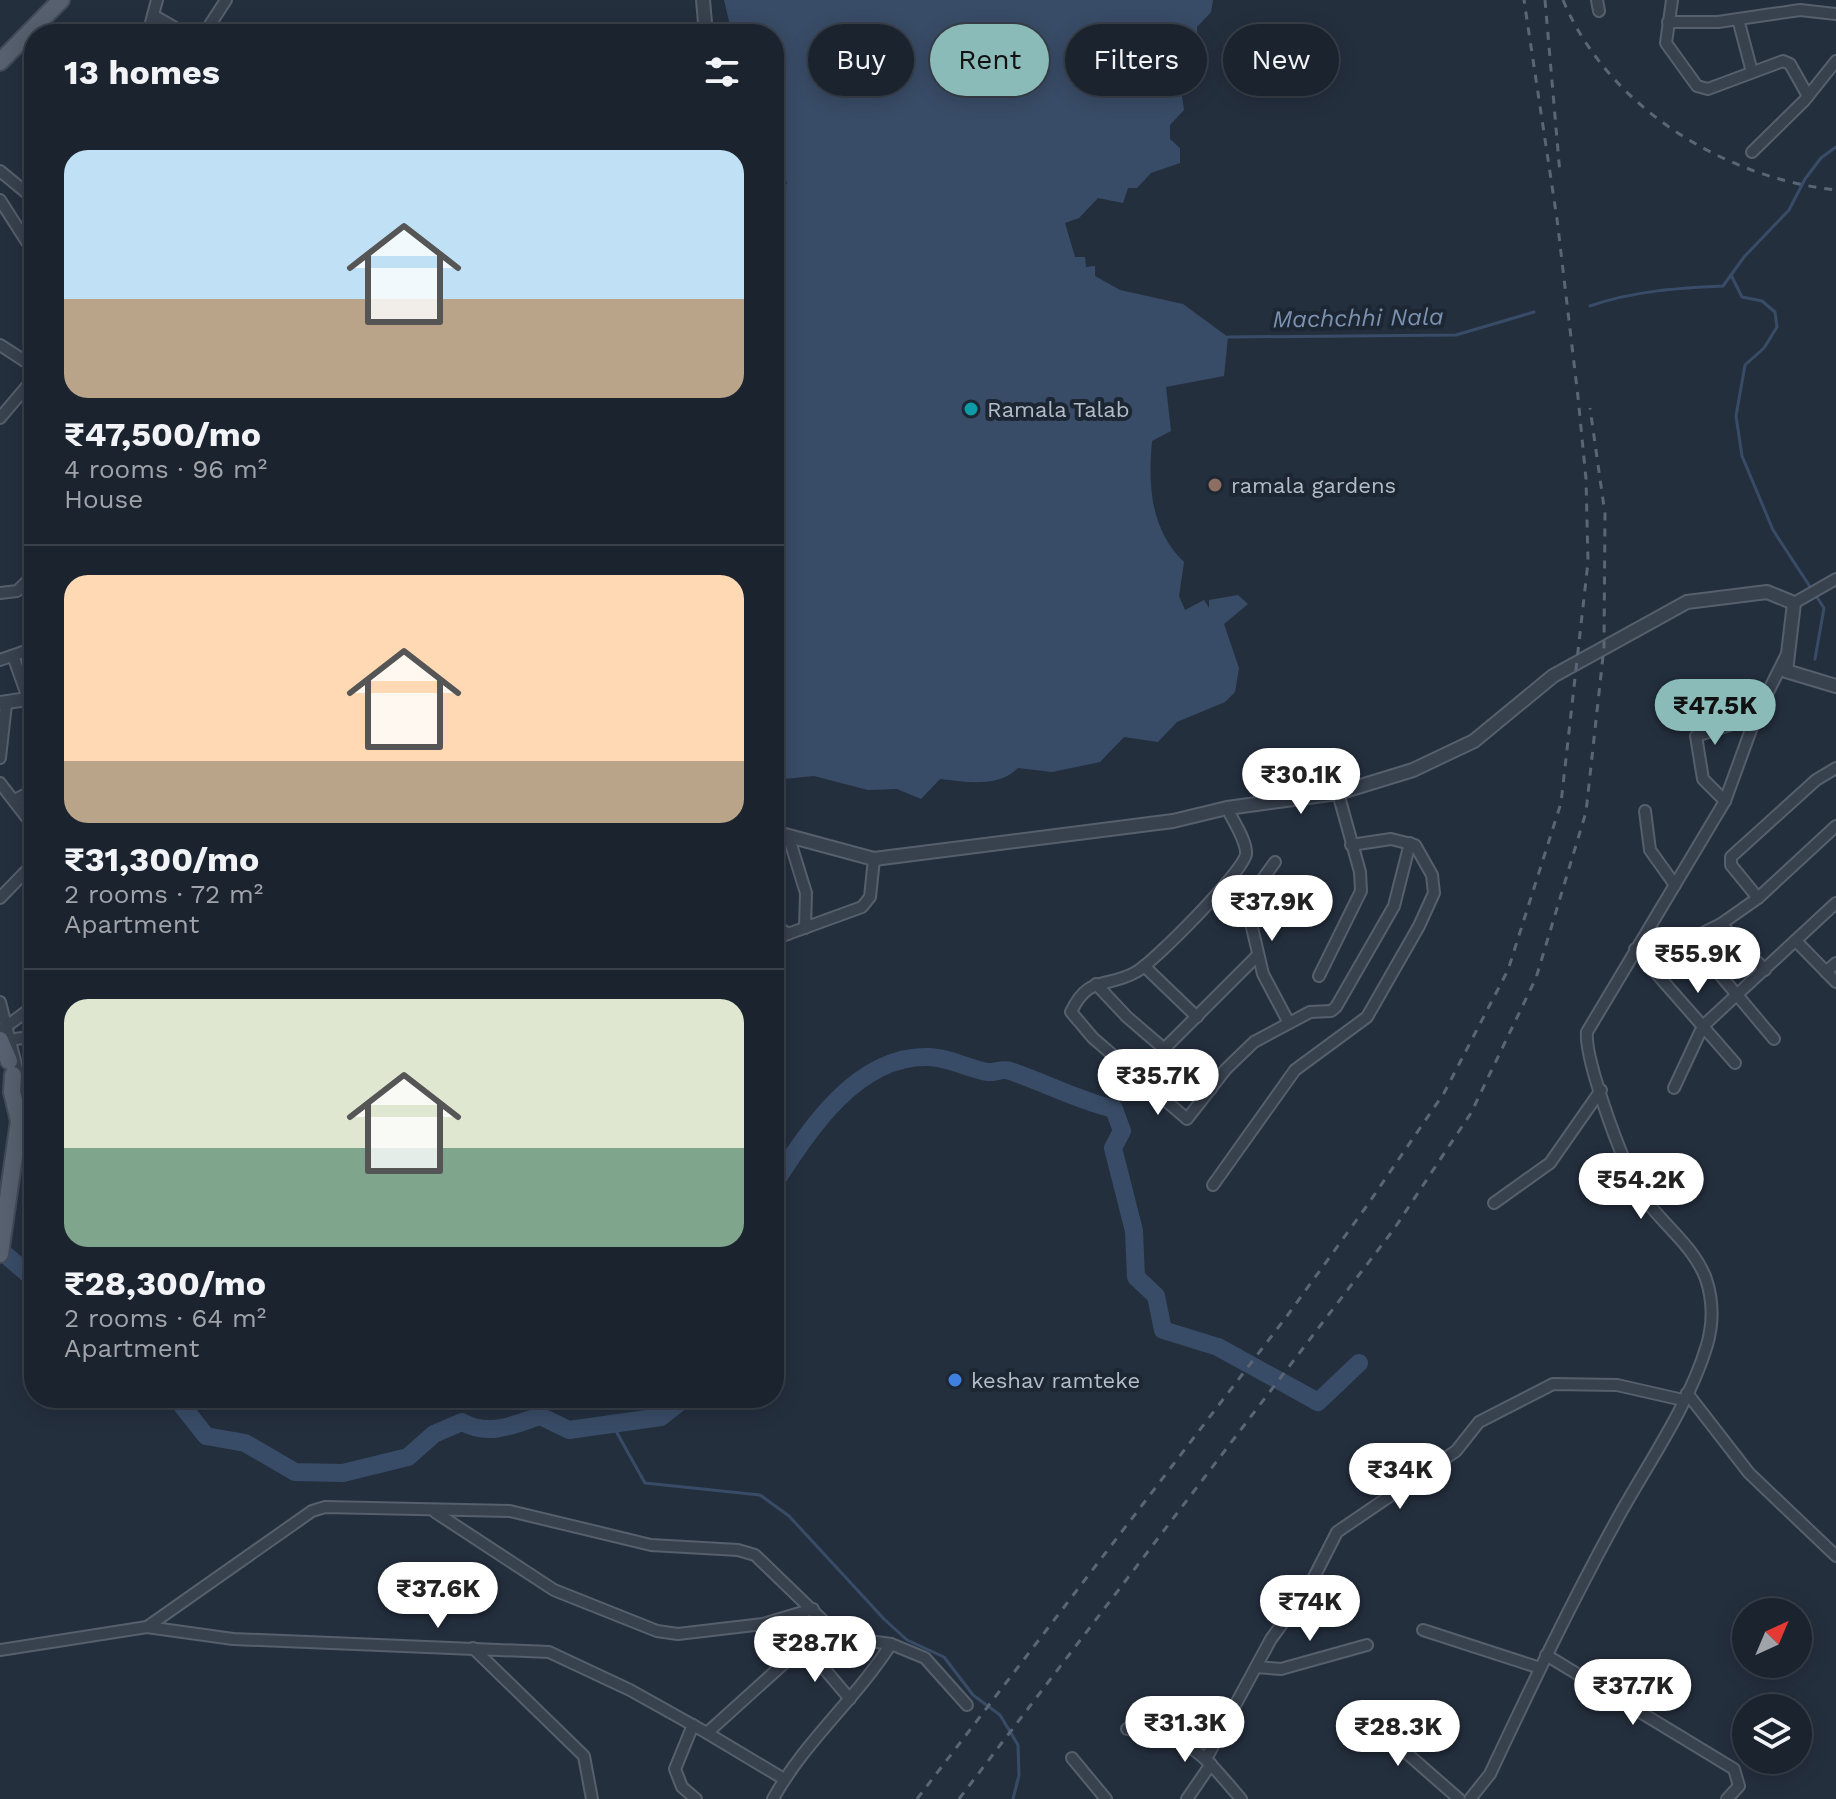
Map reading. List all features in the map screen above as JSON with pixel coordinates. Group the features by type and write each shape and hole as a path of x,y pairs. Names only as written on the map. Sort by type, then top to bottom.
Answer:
{"main road":[{"path":"33,24 52,3"},
{"path":"0,62 24,35"},
{"path":"0,1254 19,1110 12,1092 11,1068 3,1038"}],"street":[{"path":"151,24 157,0"},
{"path":"210,24 226,0"},
{"path":"703,0 705,24"},
{"path":"1672,0 1665,38 1669,49 1701,89 1787,61 1808,96"},
{"path":"1668,22 1738,19 1800,10 1836,14"},
{"path":"153,15 169,24"},
{"path":"1738,19 1752,72"},
{"path":"1752,152 1808,96 1836,61"},
{"path":"0,171 24,191"},
{"path":"0,200 24,237"},
{"path":"0,345 24,361"},
{"path":"0,418 24,390"},
{"path":"1794,603 1836,579"},
{"path":"0,593 17,591 24,584"},
{"path":"784,836 874,859 1173,821 1227,808 1338,793 1413,770 1474,741 1553,676 1687,602 1767,592 1794,603"},
{"path":"1794,603 1786,671 1836,686"},
{"path":"0,660 24,652"},
{"path":"1470,1799 1490,1774 1546,1655 1685,1397 1711,1327 1706,1279 1690,1251 1640,1192 1601,1090 1587,1047 1587,1032 1725,801 1756,716 1787,653"},
{"path":"13,656 24,682"},
{"path":"0,758 3,704 24,700"},
{"path":"1725,801 1703,779 1696,736 1756,716"},
{"path":"1758,898 1731,865 1731,857 1816,780 1836,768"},
{"path":"0,783 24,813"},
{"path":"1319,976 1361,891 1360,872 1338,793"},
{"path":"15,800 24,795"},
{"path":"1227,808 1245,849 1243,861 1211,901 1144,966 1129,975 1085,989 1071,1012 1093,1038 1186,1119 1249,1046 1315,1010 1329,1011 1336,1007 1394,906 1410,843"},
{"path":"1645,811 1650,850 1675,885"},
{"path":"1646,961 1721,924 1758,898 1836,826"},
{"path":"789,838 806,893 805,928"},
{"path":"1213,1185 1295,1070 1365,1020 1434,893 1432,875 1417,848 1410,843 1391,839 1351,845"},
{"path":"784,935 867,903 874,859"},
{"path":"1275,862 1246,899 1263,974 1289,1023"},
{"path":"0,898 24,873"},
{"path":"1674,1088 1703,1026 1836,903"},
{"path":"1721,924 1765,970"},
{"path":"784,931 788,934"},
{"path":"1691,940 1774,1039"},
{"path":"1796,941 1836,982"},
{"path":"1635,949 1735,1063"},
{"path":"1164,1049 1257,956"},
{"path":"1826,972 1836,963"},
{"path":"1144,966 1197,1017"},
{"path":"1096,984 1211,1089"},
{"path":"0,1002 3,1038 23,1092 19,1110"},
{"path":"3,1038 24,1016"},
{"path":"3,1038 24,1037"},
{"path":"1494,1203 1550,1163 1601,1090"},
{"path":"1187,1799 1275,1633 1309,1587 1337,1532 1456,1451 1479,1422 1553,1384 1617,1385 1685,1397 1749,1473 1836,1556"},
{"path":"147,1627 318,1508 510,1511 651,1545 747,1552 762,1560 836,1634"},
{"path":"433,1510 554,1590 657,1631 678,1634 763,1624 813,1609"},
{"path":"0,1650 147,1627 233,1639 549,1652 693,1725 784,1779"},
{"path":"1423,1630 1540,1668"},
{"path":"707,1733 805,1646 836,1634 891,1644 925,1658 967,1705"},
{"path":"773,1799 784,1779 891,1644"},
{"path":"1256,1667 1281,1669 1367,1645"},
{"path":"805,1646 850,1699"},
{"path":"473,1648 584,1756 592,1799"},
{"path":"1546,1655 1734,1769 1739,1786 1727,1799"},
{"path":"1370,1711 1378,1728 1459,1799"},
{"path":"693,1725 675,1769 682,1787 696,1799"},
{"path":"1127,1729 1173,1736 1209,1761 1241,1799"},
{"path":"1072,1758 1106,1799"}],"water":[{"name":"Ramala Talab","path":"724,0 1213,0 1211,12 1200,24 1065,24 1065,96 1182,96 1184,110 1170,125 1170,139 1180,148 1180,163 1151,173 1137,188 1128,188 1123,203 1098,198 1079,218 1065,223 1075,257 1085,257 1086,267 1095,266 1095,276 1120,290 1183,304 1228,337 1224,376 1166,387 1171,431 1152,441 1151,490 1164,535 1184,562 1179,596 1185,610 1204,600 1209,608 1209,600 1238,595 1248,604 1224,624 1239,668 1235,692 1225,702 1177,722 1158,742 1124,737 1100,762 1052,772 1018,768 992,781 940,779 921,799 897,789 868,790 814,776 784,779 784,190 787,183 784,178 784,24 730,24"}],"waterway":[{"name":"Machchhi Nala","path":"1590,306 1672,289 1723,286 1744,257 1789,210 1805,179 1821,158 1836,147"},
{"path":"1731,275 1742,297 1762,301 1775,312 1777,327 1764,348 1745,365 1736,416 1742,456 1773,530 1824,608 1815,659"},
{"name":"Machchhi Nala","path":"1228,337 1456,335 1534,312"},
{"path":"784,1169 837,1100 878,1069 901,1060 927,1057 987,1072 1010,1071 1114,1109 1122,1131 1113,1148 1134,1231 1136,1277 1156,1296 1163,1330 1218,1347 1318,1402 1359,1363"},
{"path":"0,1250 24,1270"},
{"path":"184,1408 206,1436 245,1443 295,1472 343,1473 408,1457 434,1434 462,1422 491,1429 540,1416 569,1430 661,1417 672,1408"},
{"path":"612,1424 645,1483 760,1495 789,1516 907,1640 944,1657 973,1695 1000,1715 1018,1745 1019,1775 1013,1799"}],"railway":[{"path":"917,1799 1287,1316 1366,1207 1444,1093 1508,970 1561,803 1588,562 1586,479 1578,397 1557,219 1524,0"},
{"path":"1545,0 1560,174"},
{"path":"1563,0 1583,38 1609,73 1640,104 1674,131 1712,153 1752,170 1794,183 1836,190"},
{"path":"959,1799 1394,1229 1471,1113 1536,978 1586,812 1604,647 1605,514 1590,408"}],"place":[{"name":"Ramala Talab","path":"971,409"},
{"name":"ramala gardens","path":"1215,485"},
{"name":"keshav ramteke","path":"955,1380"}]}
